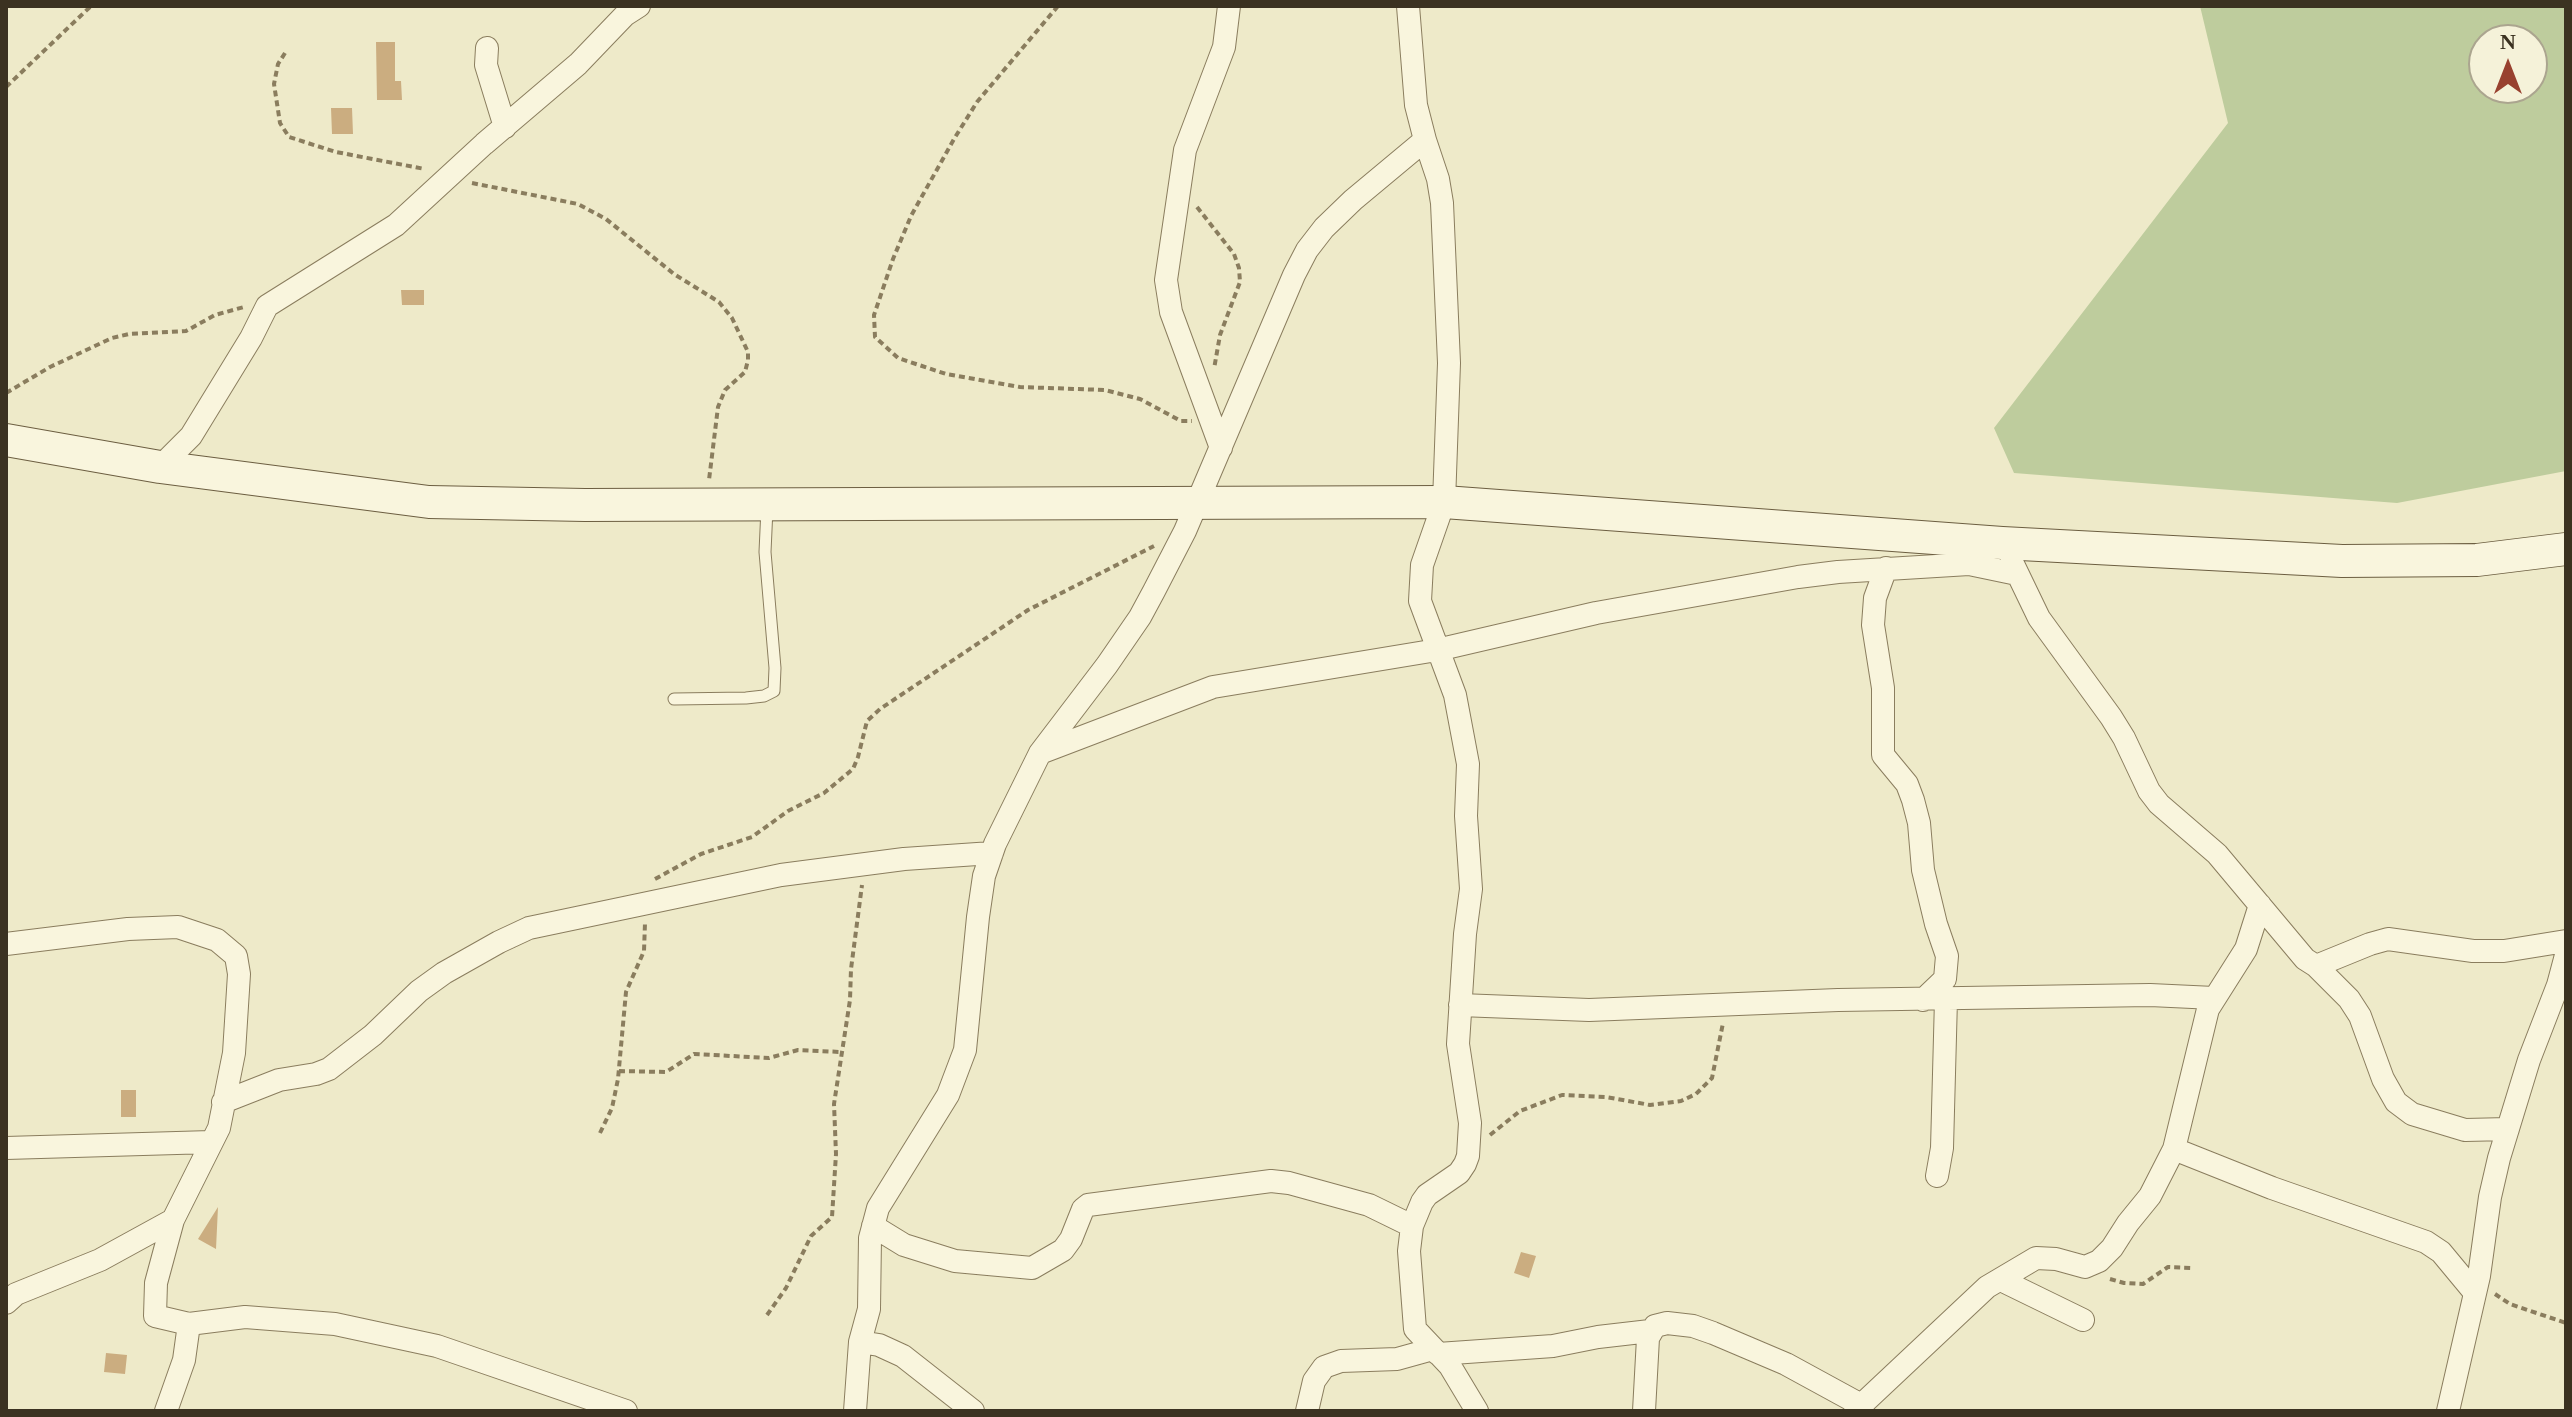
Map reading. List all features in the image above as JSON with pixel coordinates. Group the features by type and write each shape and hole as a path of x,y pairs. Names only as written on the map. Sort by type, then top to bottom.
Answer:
{"main road":[{"path":"6,440 160,467 429,502 767,504 1191,517 1444,502 2002,543 2342,561 2477,560 2566,549"}],"street":[{"path":"160,467 191,436 251,338 263,310 396,225 578,64 625,15 639,6"},
{"path":"1221,448 1171,312 1167,270 1185,150 1224,47 1229,6"},
{"path":"1408,6 1416,105 1438,179 1444,227 1449,363 1444,502 1420,575 1421,610 1455,695 1468,764 1466,816 1471,889 1464,942 1458,1044 1469,1109 1468,1156 1459,1173 1427,1195 1412,1226 1409,1251 1413,1322 1418,1335 1450,1366 1477,1411"},
{"path":"487,48 486,65 505,127"},
{"path":"855,1411 860,1342 869,1309 870,1238 873,1226 878,1208 948,1095 961,1062 970,1009 984,876 1010,810 1040,753 1140,617 1191,517 1307,250 1353,200 1425,140"},
{"path":"2002,543 2039,618 2124,738 2149,791 2165,811 2217,854 2305,959 2349,999 2360,1016 2383,1079 2396,1102 2412,1114 2465,1130 2508,1129"},
{"path":"1040,753 1213,687 1437,650 1596,613 1798,577 1886,568 1969,564 2017,574"},
{"path":"1886,568 1875,598 1873,625 1883,688 1883,755 1907,784 1913,800 1919,823 1923,870 1947,956 1945,979 1923,1000"},
{"path":"223,1102 279,1080 329,1069 444,973 499,942 546,924 650,892 864,864 992,853"},
{"path":"1307,1411 1314,1381 1324,1367 1341,1361 1553,1346 1650,1331 1655,1326 1673,1323 1713,1333 1786,1364 1859,1408 1987,1287 2036,1258 2089,1266 2112,1248 2156,1186 2174,1149 2203,1029 2214,998 2246,949 2260,905"},
{"path":"6,944 128,929 178,927 217,940 236,956 239,974 234,1053 219,1128 173,1220 156,1283 155,1316 189,1324 245,1317 335,1324 437,1346 626,1411"},
{"path":"2316,966 2388,939 2473,951 2504,951 2566,941"},
{"path":"2448,1411 2477,1284 2490,1197 2508,1129 2566,955"},
{"path":"1460,1005 1524,1005 1589,1010 2150,995 2214,998"},
{"path":"1937,1176 1942,1148 1946,999"},
{"path":"6,1148 211,1142"},
{"path":"2174,1149 2272,1188 2426,1242 2477,1284"},
{"path":"873,1226 904,1245 955,1261 1032,1268 1063,1250 1083,1209 1094,1203 1278,1181 1369,1205 1412,1226"},
{"path":"6,1303 16,1294 100,1260 173,1220"},
{"path":"2001,1280 2083,1320"},
{"path":"166,1411 184,1360 189,1324"},
{"path":"1644,1411 1650,1331"},
{"path":"860,1342 879,1345 903,1356 973,1411"}],"lane":[{"path":"674,699 746,698 764,696 774,691 775,668 765,552 767,504"}],"path":[{"path":"6,87 91,6"},
{"path":"1058,6 977,102 911,216 874,315 875,337 898,358 946,374 1020,387 1105,390 1140,399 1181,421 1208,413 1220,335 1240,282 1239,268 1234,254 1181,181"},
{"path":"285,53 278,64 274,84 280,123 289,137 336,152 578,204 606,219 674,274 719,302 732,318 748,352 748,360 745,372 725,390 718,407 713,462 704,504"},
{"path":"6,393 50,367 112,338 186,331 235,308 263,310"},
{"path":"600,1133 612,1108 619,1071 626,992 644,951 645,916 650,892 701,854 752,837 788,811 824,793 853,769 867,721 880,709 1028,610 1191,517"},
{"path":"767,1315 786,1288 811,1236 832,1217 836,1154 834,1104 850,1000 864,864"},
{"path":"1468,1156 1520,1111 1562,1095 1606,1097 1650,1105 1681,1101 1696,1094 1712,1078 1726,1004"},
{"path":"619,1071 666,1072 694,1054 769,1058 798,1050 841,1052"},
{"path":"2089,1266 2111,1279 2137,1284 2148,1282 2168,1267 2193,1268"},
{"path":"2477,1284 2503,1301 2566,1323"}],"green space":[{"path":"2200,6 2566,6 2566,471 2397,503 2014,473 1994,428 2228,123"}],"building":[{"path":"376,42 395,42 395,81 401,81 402,100 377,100"},
{"path":"331,108 352,108 353,134 332,134"},
{"path":"401,290 424,290 424,305 402,305"},
{"path":"121,1090 136,1090 136,1117 121,1117"},
{"path":"218,1207 216,1249 198,1239"},
{"path":"1521,1252 1536,1256 1529,1278 1514,1273"},
{"path":"106,1353 127,1355 125,1374 104,1372"}]}
